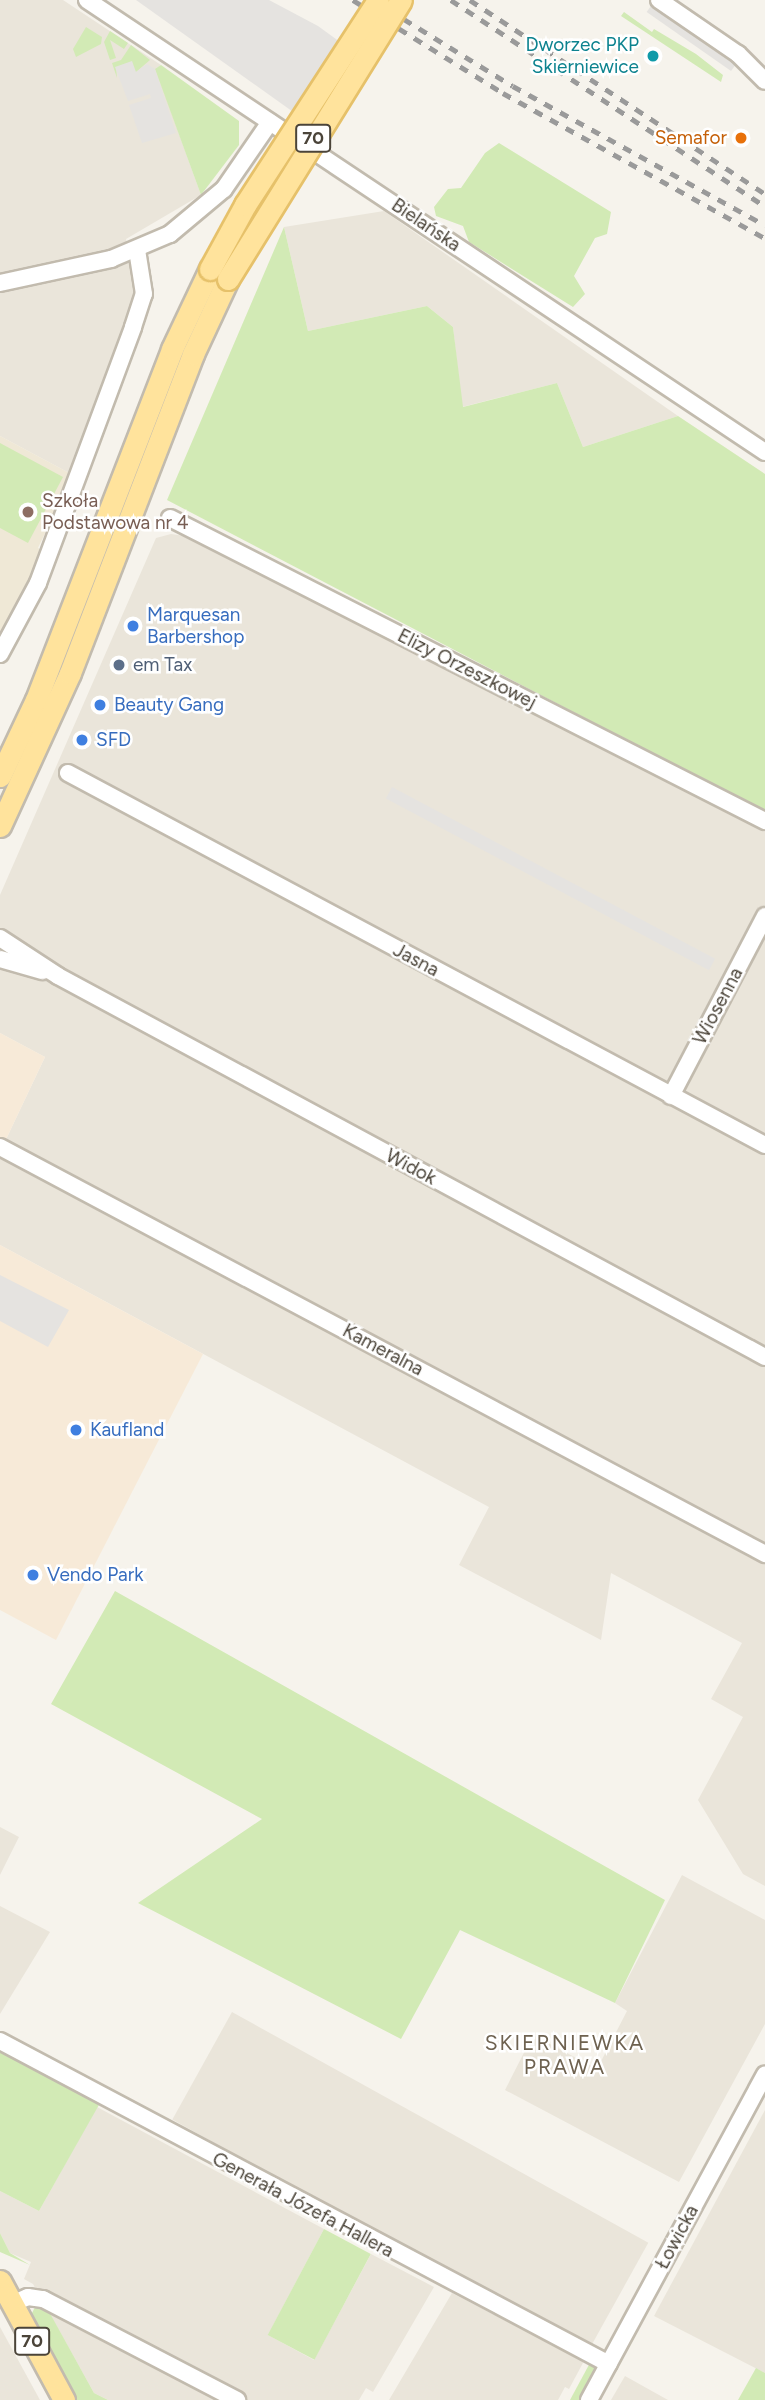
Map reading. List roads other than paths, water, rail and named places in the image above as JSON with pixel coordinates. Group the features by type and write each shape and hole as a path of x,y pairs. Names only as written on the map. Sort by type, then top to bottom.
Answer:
{"main road":[{"name":"70","path":"0,826 75,660 192,354 245,205 378,0"},
{"name":"70","path":"0,776 36,700 172,349 401,0"},
{"name":"70","path":"0,2281 64,2400"}],"street":[{"name":"Bielańska","path":"87,0 765,452"},
{"path":"659,0 738,54 765,80"},
{"path":"0,283 137,250 170,234 209,205 270,122"},
{"path":"0,654 38,583 134,327 144,294 137,250"},
{"name":"Elizy Orzeszkowej","path":"170,518 765,821"},
{"name":"Jasna","path":"68,773 765,1145"},
{"name":"Wiosenna","path":"671,1096 765,916"},
{"name":"Widok","path":"0,938 58,976 765,1357"},
{"name":"Widok","path":"0,959 58,976"},
{"name":"Kameralna","path":"0,1147 765,1554"},
{"name":"Generała Józefa Hallera","path":"0,2041 609,2364"},
{"name":"Łowicka","path":"589,2400 765,2075"},
{"path":"12,2304 28,2297 43,2300 237,2400"}],"railway":[{"path":"353,0 503,93 765,238"},
{"path":"373,0 513,86 765,225"},
{"path":"451,0 765,206"},
{"path":"470,0 765,194"}],"place":[{"name":"Dworzec PKP Skierniewice","path":"653,56"},
{"name":"Semafor","path":"741,138"},
{"name":"Szkoła Podstawowa nr 4","path":"28,512"},
{"name":"Marquesan Barbershop","path":"133,626"},
{"name":"em Tax","path":"119,665"},
{"name":"Beauty Gang","path":"100,705"},
{"name":"SFD","path":"82,740"},
{"name":"Kaufland","path":"76,1430"},
{"name":"Vendo Park","path":"33,1575"}],"district":[{"name":"SKIERNIEWKA PRAWA","path":"565,2055"}]}
